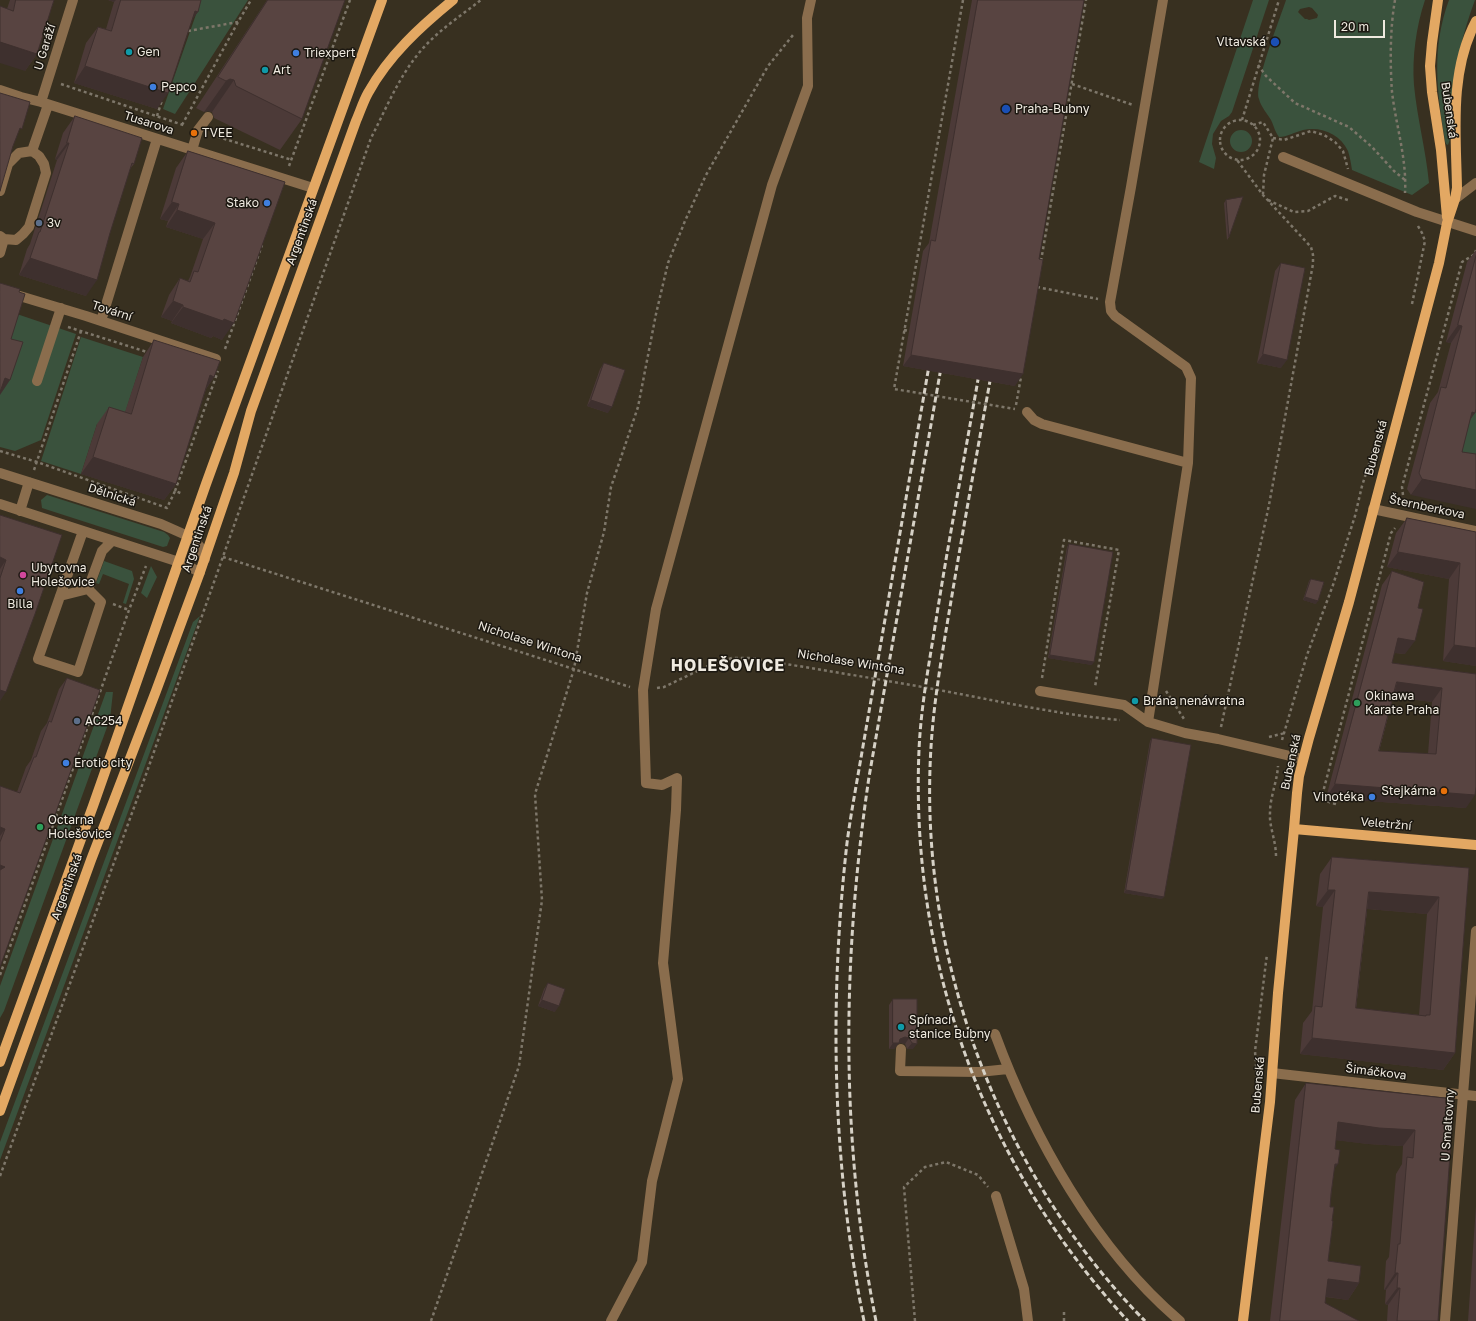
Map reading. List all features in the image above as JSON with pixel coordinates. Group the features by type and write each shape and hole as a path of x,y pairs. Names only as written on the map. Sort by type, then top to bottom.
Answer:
{"main road":[{"name":"Argentinská","path":"0,1062 2,1050 382,0"},
{"name":"Argentinská","path":"0,1110 91,860 205,559 234,473 253,403 356,121 368,94 402,46 418,29 453,0"},
{"name":"Bubenská","path":"1438,0 1430,66 1432,92 1441,150 1447,223"},
{"path":"1435,20 1444,0"},
{"name":"Bubenská","path":"1243,1321 1266,1141 1278,993 1297,794 1303,759 1349,602 1439,263 1447,223 1455,199 1457,188 1455,116 1458,83 1465,50 1476,21"},
{"name":"Veletržní","path":"1294,829 1476,845"}],"street":[{"name":"U Garáží","path":"32,151 73,0"},
{"path":"611,1321 642,1262 652,1181 678,1080 663,963 676,810 677,778 662,785 646,783 643,690 656,609 674,539 772,184 808,86 807,18 811,0"},
{"path":"1148,722 1188,463 1192,384 1186,367 1115,316 1111,311 1110,302 1164,0"},
{"name":"Tusarova","path":"0,90 313,188"},
{"path":"192,150 198,130 208,117"},
{"path":"101,321 157,139"},
{"path":"0,191 8,164 19,153 32,151 40,156 46,173 29,227 16,240 2,238 0,253"},
{"path":"1283,157 1399,205 1447,223 1476,231"},
{"path":"1455,199 1476,183"},
{"name":"Tovární","path":"0,290 86,316 219,360"},
{"path":"37,381 60,308"},
{"path":"1027,412 1034,420 1042,424 1188,463"},
{"name":"Dělnická","path":"0,473 161,524 188,536 200,547 205,559"},
{"path":"20,511 29,482"},
{"path":"0,504 179,562 200,572"},
{"name":"Šternberkova","path":"1373,509 1476,531"},
{"path":"83,531 38,658 78,672 101,602 88,589"},
{"path":"88,589 102,551 112,541"},
{"path":"60,596 88,589"},
{"path":"1040,691 1124,705 1148,722 1185,733 1303,759"},
{"name":"U Smaltovny","path":"1445,1321 1476,931"},
{"path":"995,1034 1008,1069 1038,1133 1059,1171 1083,1208 1122,1260 1155,1299 1180,1321"},
{"path":"900,1049 900,1071 979,1072 1008,1069"},
{"name":"Šimáčkova","path":"1272,1073 1476,1096"},
{"path":"996,1196 1024,1289 1028,1321"}],"path":[{"path":"182,125 251,0"},
{"path":"290,164 350,0"},
{"path":"0,1176 144,780 371,138 394,91 411,64 426,45 481,0"},
{"path":"963,0 894,389 1015,410 1021,374"},
{"path":"1040,265 1086,0"},
{"path":"1242,120 1279,0"},
{"path":"1395,0 1391,45 1392,92 1403,156 1405,192"},
{"path":"431,1321 519,1066 542,900 535,794 574,669 587,594 604,532 611,487 638,406 656,314 668,263 706,175 768,66 807,18"},
{"path":"190,25 188,31 238,22"},
{"path":"1258,65 1266,76 1295,103 1349,127 1368,142 1405,180"},
{"path":"1067,82 1145,109"},
{"path":"60,85 292,160"},
{"path":"157,116 162,99"},
{"path":"1235,120 1242,120 1253,125 1258,130 1260,142 1258,148 1250,158 1238,160 1225,154 1219,141 1223,128 1228,123 1235,120"},
{"path":"1253,125 1263,122 1273,138 1264,175 1263,195"},
{"path":"1273,138 1284,140 1311,131 1324,135 1335,142 1343,151 1347,161 1348,172"},
{"path":"1228,729 1220,727 1270,505 1313,264 1311,247 1263,195 1238,160"},
{"path":"1268,200 1294,212 1308,212 1335,196 1350,200"},
{"path":"1411,310 1425,241 1422,233 1416,225"},
{"path":"0,451 36,462 167,508 175,491 219,360 264,238"},
{"path":"1403,495 1402,487 1462,262 1475,254 1476,250"},
{"path":"1035,294 1038,280"},
{"path":"1036,288 1110,302"},
{"path":"29,482 86,316"},
{"path":"56,323 149,353"},
{"path":"904,330 909,331"},
{"path":"1267,737 1286,732 1307,655 1333,585 1376,442"},
{"path":"175,491 183,494"},
{"path":"1336,804 1327,802 1322,796 1390,533 1395,528"},
{"path":"1040,691 1064,540 1119,550 1092,699"},
{"name":"Nicholase Wintona","path":"223,557 631,688 643,690 664,687 710,665 732,658 750,658 904,683 1045,710 1095,718 1125,720"},
{"path":"0,975 129,610 146,566"},
{"path":"115,605 129,610"},
{"path":"1156,677 1166,679 1164,688 1186,720"},
{"path":"1276,860 1276,845 1270,814 1271,799 1278,768 1277,753"},
{"path":"1257,1081 1255,1051 1267,952"},
{"path":"915,1321 904,1187 925,1167 946,1162 978,1175 996,1196"},
{"path":"1064,1311 1064,1321"}],"green space":[{"path":"201,0 248,0 175,114 163,109"},
{"path":"1253,0 1269,0 1232,112 1221,121 1213,134 1212,144 1216,158 1214,169 1199,162"},
{"path":"1286,0 1425,0 1415,42 1414,85 1429,183 1412,195 1352,170 1349,153 1345,145 1335,136 1323,130 1303,130 1279,137 1260,102 1258,91 1264,66","holes":["1309,7 1312,8 1318,15 1317,18 1309,20 1305,19 1298,12 1300,9"]},
{"path":"1449,0 1475,0 1463,36 1457,61 1451,104 1450,141 1448,145 1445,141 1442,123 1437,70 1443,18"},
{"path":"1241,130 1249,133 1252,141 1249,149 1241,152 1233,149 1230,141 1233,133"},
{"path":"8,311 76,334 41,440 15,451 0,447 0,376"},
{"path":"81,337 143,357 119,432 97,424 81,474 41,461"},
{"path":"1476,402 1476,470 1454,466"},
{"path":"47,495 164,532 170,538 167,546 163,547 42,508 41,500"},
{"path":"104,561 132,571 134,579 126,604 123,603 129,584 103,574 99,584 96,583"},
{"path":"151,566 157,577 147,598 141,593"},
{"path":"200,616 0,1160 0,1142 193,622"},
{"path":"106,692 113,692 110,719 4,1011 0,1018 0,986"}],"building":[{"path":"16,0 54,0 37,54 0,42 0,6 13,11"},
{"name":"Gen","path":"121,0 201,0 198,12 195,11 168,93 85,66 98,27 111,31"},
{"name":"Art","path":"268,0 345,0 302,119 236,86 234,80 230,79 226,81 218,77"},
{"path":"978,0 1084,0 1039,259 1043,260 1023,374 911,355 931,240 935,241"},
{"path":"0,93 30,102 22,129 20,128 13,146 0,191"},
{"path":"75,116 142,138 134,164 132,163 97,280 30,258 69,143 67,143"},
{"path":"188,151 285,182 234,323 224,319 223,321 183,307 183,305 173,301 180,278 190,282 194,271 198,272 215,223 177,210 179,204 172,202"},
{"path":"1243,197 1229,237 1226,200"},
{"path":"1476,256 1476,409 1475,413 1472,412 1462,452 1476,454 1476,490 1422,479 1419,473 1441,387 1446,388 1462,326 1458,325"},
{"path":"1281,263 1305,268 1287,360 1263,354"},
{"path":"0,283 20,289 19,292 25,294 11,339 23,342 10,380 5,378 0,392"},
{"path":"154,340 220,361 214,377 210,375 176,484 93,457 109,407 131,414"},
{"path":"604,363 625,370 612,407 591,400"},
{"name":"Billa","path":"0,515 62,535 6,692 0,690 0,578 6,560 0,557"},
{"path":"1407,518 1476,532 1476,648 1454,645 1460,563 1398,552"},
{"path":"1069,544 1113,552 1094,662 1050,655"},
{"path":"1392,571 1424,582 1418,608 1423,609 1415,641 1398,638 1392,663 1476,674 1475,795 1335,784","holes":["1397,682 1442,688 1436,754 1379,751"]},
{"path":"1311,579 1324,582 1318,601 1305,597"},
{"path":"67,678 100,690 0,967 0,870 5,867 0,865 0,842 5,829 0,827 0,786 20,793 34,757 36,757 49,721 51,722"},
{"path":"1152,738 1191,745 1164,897 1126,890"},
{"path":"1332,857 1469,868 1455,1053 1312,1038 1315,1006 1322,1007 1335,890 1328,890","holes":["1369,892 1439,897 1430,1015 1426,1016 1356,1008"]},
{"path":"548,983 565,989 559,1006 542,1000"},
{"name":"Spínací stanice Bubny","path":"893,999 917,999 917,1044 912,1043 909,1038 905,1037 900,1039 899,1043 893,1043"},
{"path":"1306,1083 1454,1099 1438,1321 1397,1321 1400,1288 1397,1288 1398,1273 1395,1273 1398,1244 1400,1244 1407,1157 1413,1158 1415,1130 1379,1128 1338,1122 1335,1149 1340,1150 1338,1164 1335,1164 1331,1194 1330,1207 1334,1207 1328,1261 1361,1266 1359,1283 1328,1279 1325,1303 1359,1321 1280,1321"}],"railway":[{"path":"864,1321 853,1262 845,1203 840,1143 836,1023 841,903 851,817 930,360"},
{"path":"876,1321 864,1253 856,1185 851,1117 849,1049 850,981 854,913 860,845 869,777 942,362"},
{"path":"980,368 942,583 922,716 919,750 919,829 928,907 943,983 966,1057 996,1128 1033,1196 1077,1261 1128,1321"},
{"path":"992,370 945,637 932,729 930,826 938,904 954,981 978,1056 1009,1129 1048,1198 1093,1262 1145,1321"}],"place":[{"name":"Vltavská","path":"1275,42"},
{"name":"Gen","path":"129,52"},
{"name":"Triexpert","path":"296,53"},
{"name":"Art","path":"265,70"},
{"name":"Pepco","path":"153,87"},
{"name":"Praha-Bubny","path":"1006,109"},
{"name":"TVEE","path":"194,133"},
{"name":"Stako","path":"267,203"},
{"name":"3v","path":"39,223"},
{"name":"Ubytovna Holešovice","path":"23,575"},
{"name":"Billa","path":"20,591"},
{"name":"Brána nenávratna","path":"1135,701"},
{"name":"Okinawa Karate Praha","path":"1357,703"},
{"name":"AC254","path":"77,721"},
{"name":"Erotic city","path":"66,763"},
{"name":"Stejkárna","path":"1444,791"},
{"name":"Vinotéka","path":"1372,797"},
{"name":"Octarna Holešovice","path":"40,827"},
{"name":"Spínací stanice Bubny","path":"901,1027"}],"district":[{"name":"HOLEŠOVICE","path":"728,666"}]}
